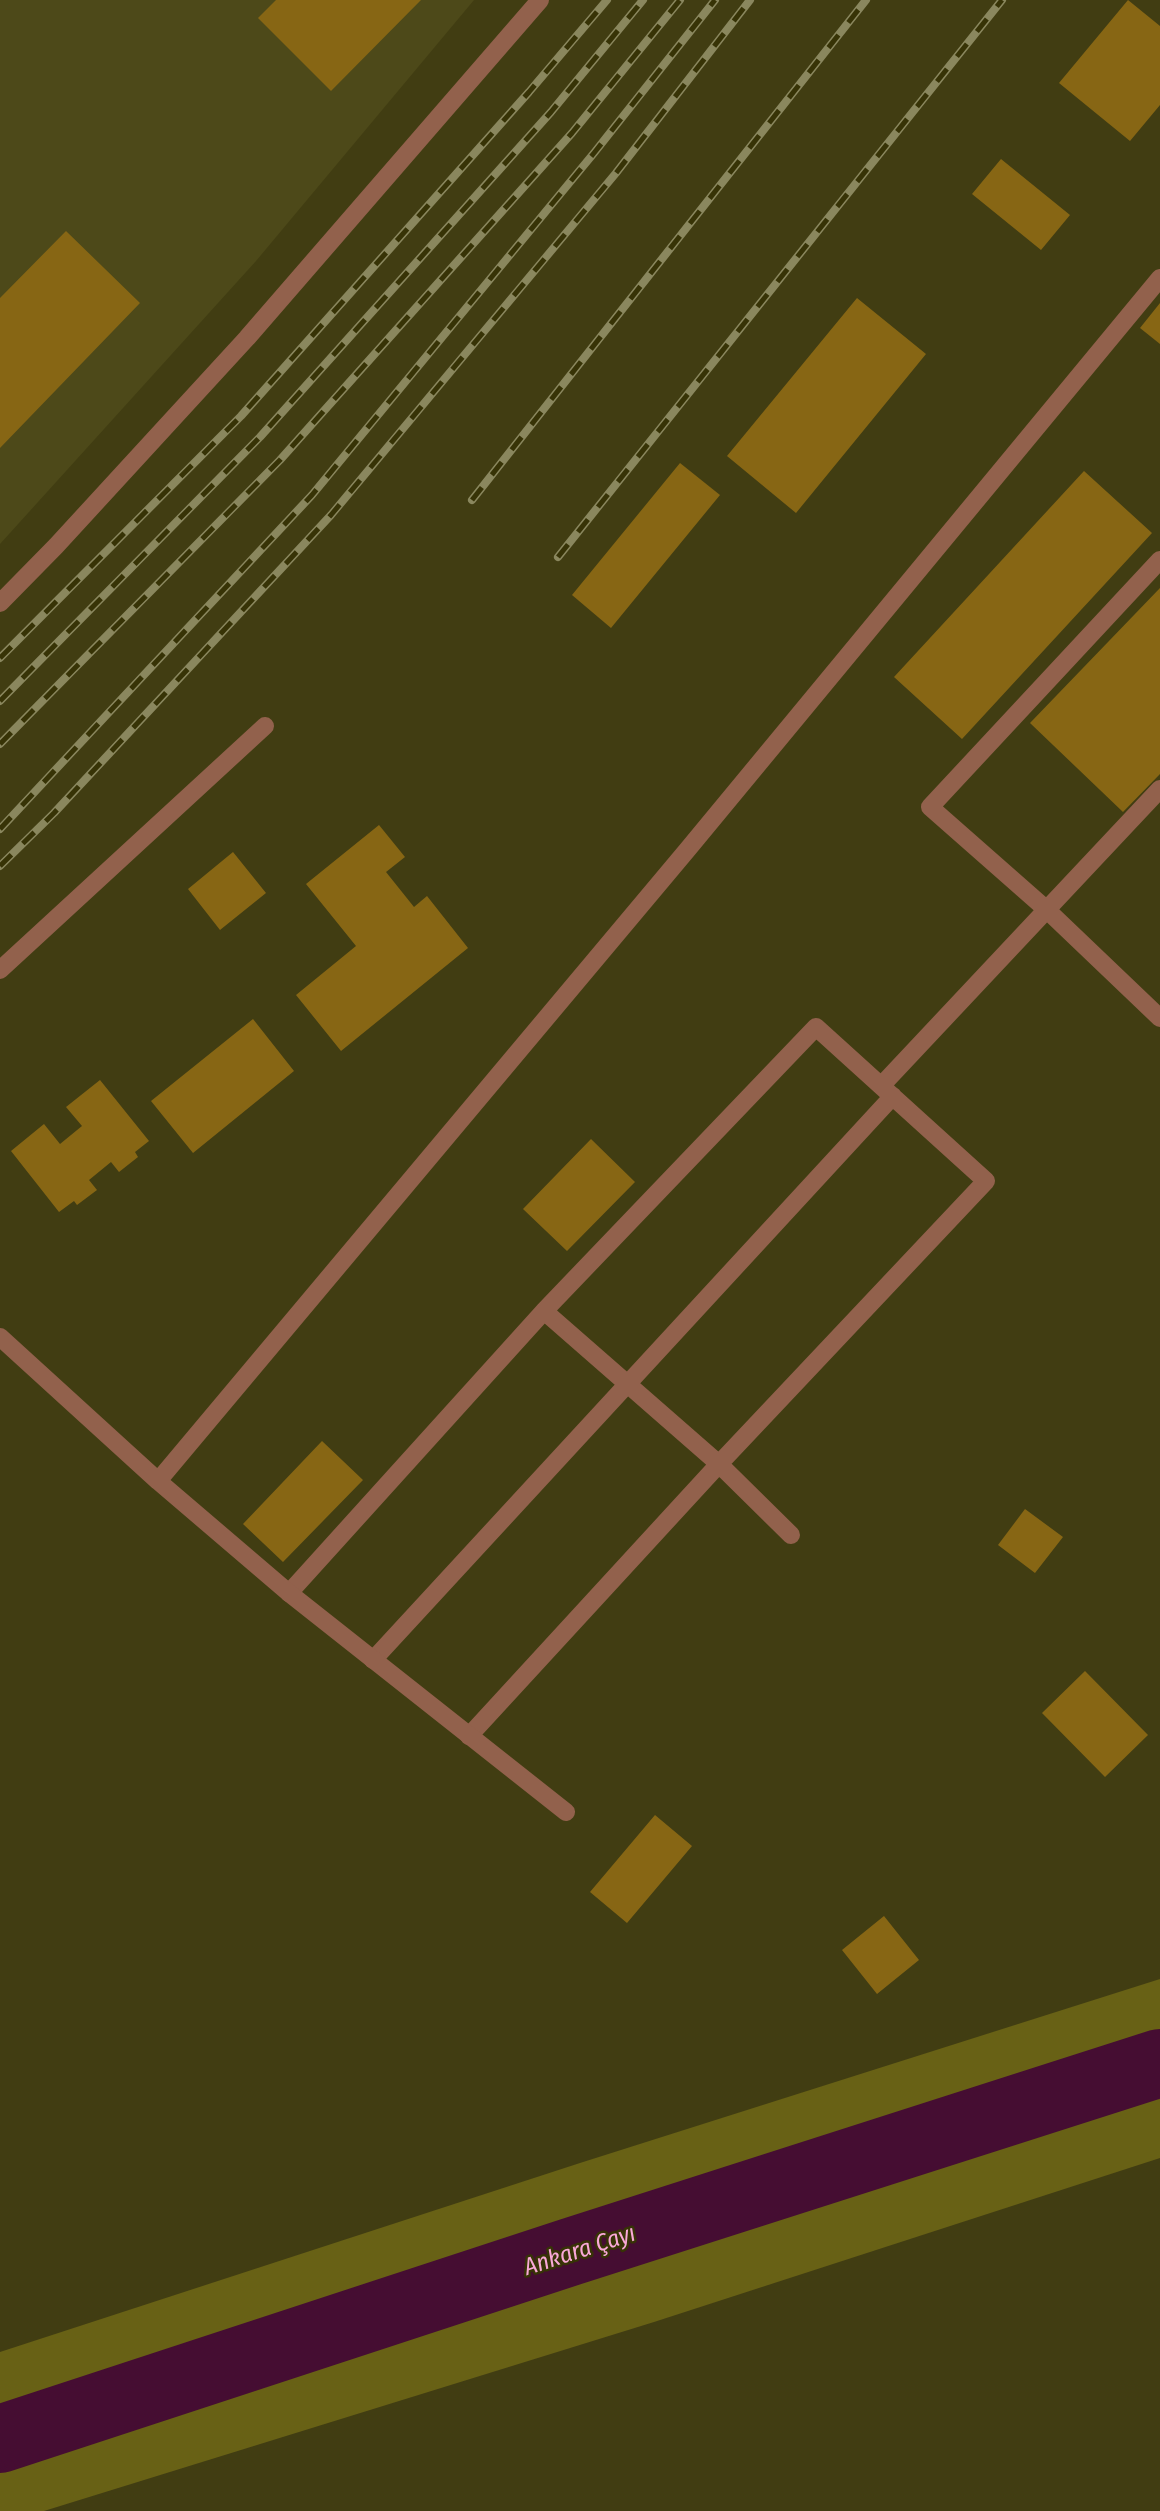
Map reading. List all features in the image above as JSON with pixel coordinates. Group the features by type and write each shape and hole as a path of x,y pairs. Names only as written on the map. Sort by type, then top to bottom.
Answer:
{"street":[{"path":"0,603 56,546 247,338 540,0"},
{"path":"158,1480 688,849 1160,278"},
{"path":"1158,1012 930,807 1160,560"},
{"path":"0,970 265,726"},
{"path":"373,1660 627,1384 1047,910 1160,789"},
{"path":"289,1593 544,1311 816,1027 986,1181 719,1464 470,1736"},
{"path":"544,1311 719,1464 791,1535"},
{"path":"0,1337 158,1480 289,1593 566,1812"}],"shaded area":[{"path":"0,0 474,0 256,261 0,544"},
{"path":"1160,1979 1160,2158 654,2322 44,2511 0,2511 0,2352 580,2163"}],"building":[{"path":"276,0 421,0 331,91 258,18"},
{"path":"1128,0 1160,26 1160,105 1130,141 1059,83"},
{"path":"1001,159 1070,215 1041,250 972,194"},
{"path":"66,231 140,303 0,448 0,298"},
{"path":"857,298 926,354 796,513 727,456"},
{"path":"1160,303 1160,344 1140,328"},
{"path":"680,463 720,495 611,628 572,595"},
{"path":"1084,471 1152,533 962,739 894,677"},
{"path":"1160,588 1160,774 1123,812 1030,723"},
{"path":"379,825 405,857 386,872 414,907 427,896 468,948 341,1051 296,995 356,946 306,884"},
{"path":"233,852 266,893 220,930 188,889"},
{"path":"253,1019 294,1071 193,1153 151,1101"},
{"path":"100,1080 149,1141 135,1152 138,1157 119,1172 111,1162 89,1180 97,1190 77,1205 74,1201 59,1212 11,1151 44,1124 60,1144 82,1126 66,1107"},
{"path":"591,1139 635,1182 567,1251 523,1209"},
{"path":"322,1441 363,1480 283,1562 243,1524"},
{"path":"1025,1509 1063,1537 1035,1573 998,1545"},
{"path":"1085,1671 1148,1735 1105,1777 1042,1713"},
{"path":"655,1815 692,1846 627,1923 590,1892"},
{"path":"884,1916 919,1960 877,1994 842,1950"}],"waterway":[{"name":"Ankara Çayı","path":"0,2439 570,2252 1160,2063"}],"railway":[{"path":"0,658 241,416 529,92 607,0"},
{"path":"0,701 260,437 551,112 643,0"},
{"path":"0,744 280,460 572,133 680,0"},
{"path":"0,829 312,495 594,153 715,0"},
{"path":"0,866 54,813 331,515 616,173 750,0"},
{"path":"472,500 866,0"},
{"path":"558,557 1002,0"}]}
